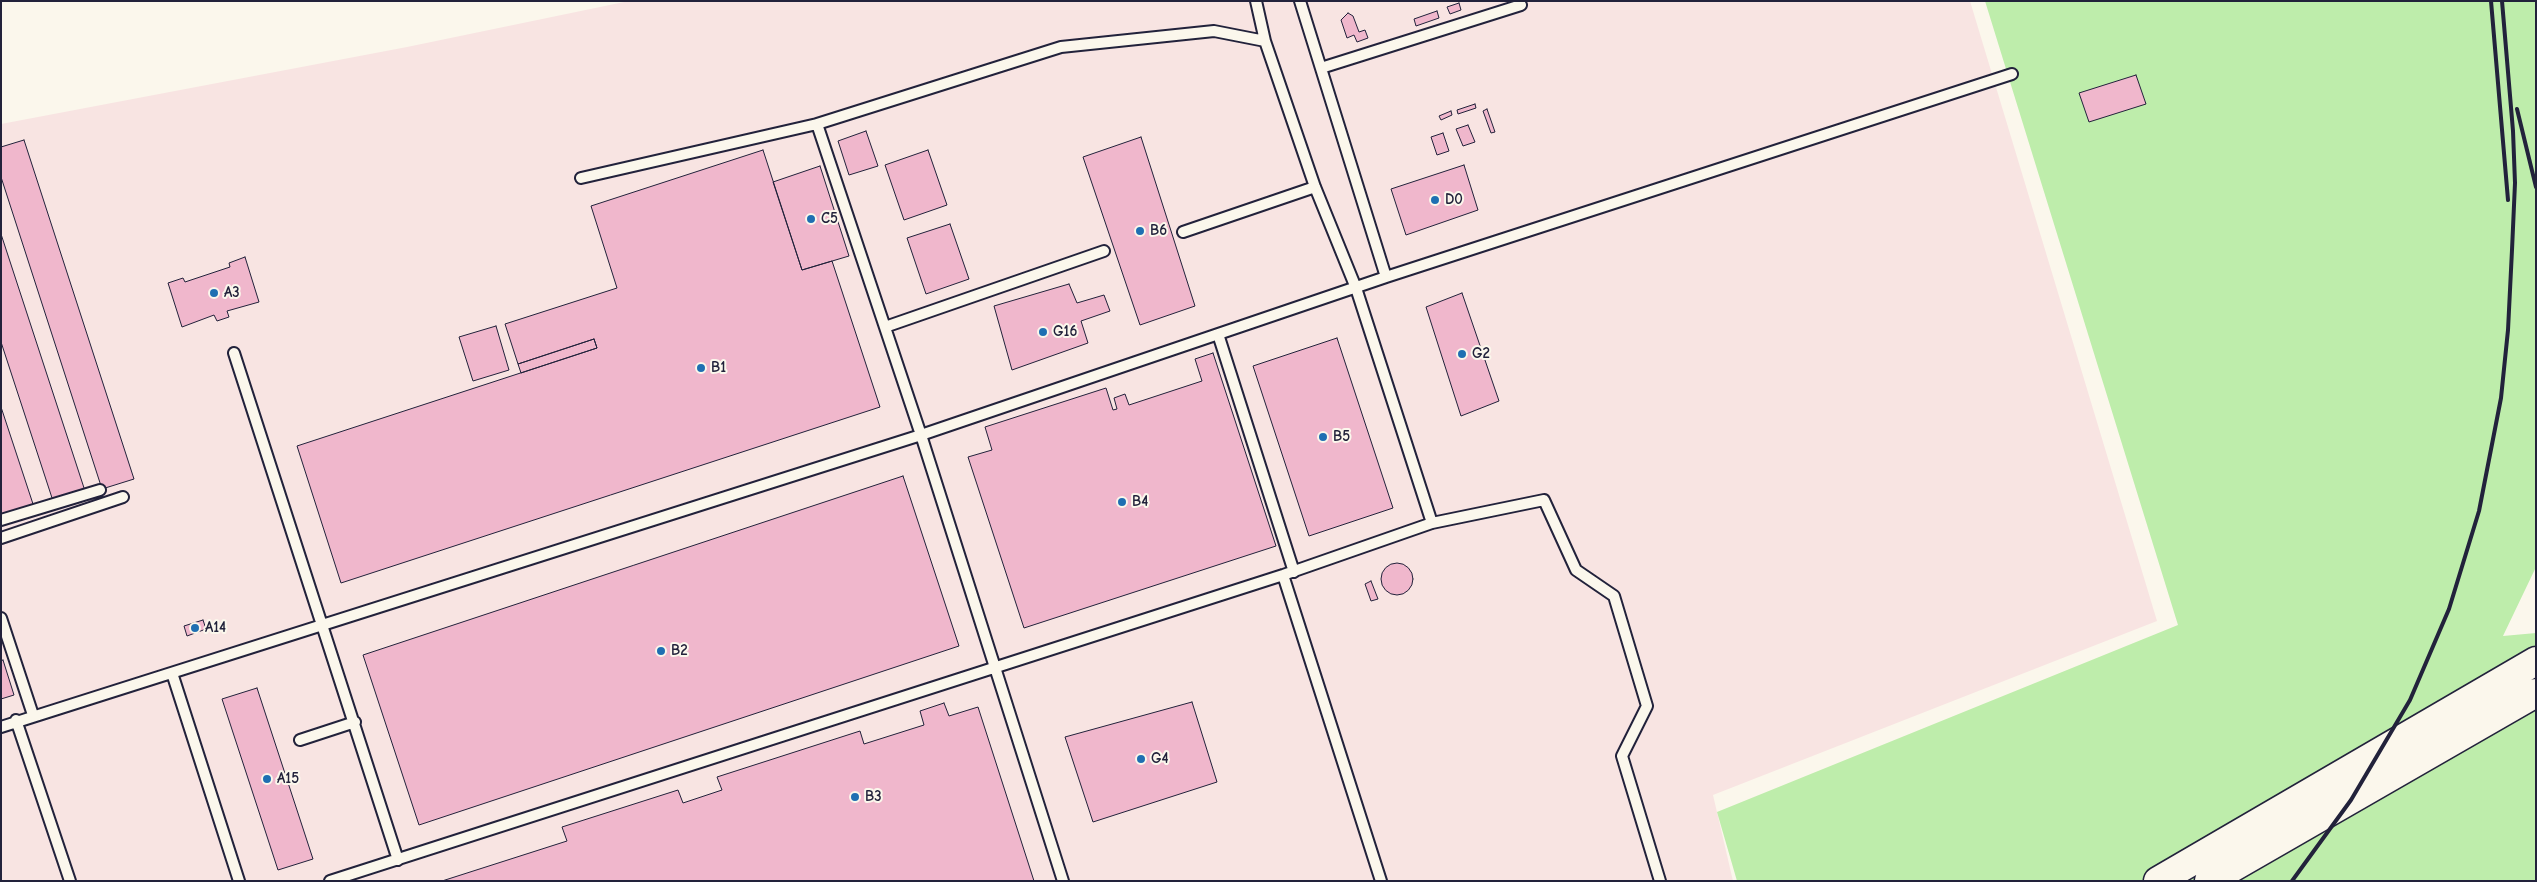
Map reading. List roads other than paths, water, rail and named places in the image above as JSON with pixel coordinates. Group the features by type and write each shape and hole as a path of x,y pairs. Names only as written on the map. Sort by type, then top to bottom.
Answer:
{"main road":[{"path":"2158,881 2536,661"},
{"path":"2209,881 2536,693"}],"lane":[{"path":"1256,1 1265,42 1314,188 1356,288 1432,523"},
{"path":"1300,1 1386,277"},
{"path":"1321,68 1521,5"},
{"path":"581,178 818,124 1060,48 1214,31 1265,42"},
{"path":"1,727 16,720 322,627 921,435 1386,277 2012,74"},
{"path":"818,124 921,435 1063,881"},
{"path":"1183,232 1314,188"},
{"path":"885,328 1104,251"},
{"path":"1218,334 1294,572"},
{"path":"234,353 322,627 355,722 398,860"},
{"path":"1,520 100,490"},
{"path":"1,538 123,497"},
{"path":"330,881 1294,572 1432,523 1544,500 1576,570 1614,596 1647,706 1622,756 1660,881"},
{"path":"1283,575 1382,881"},
{"path":"1,618 33,715"},
{"path":"172,673 239,881"},
{"path":"16,720 70,881"},
{"path":"300,740 355,722"}],"railway":[{"path":"2491,1 2508,200"},
{"path":"2292,881 2351,800 2410,700 2449,609 2479,511 2501,398 2508,330 2512,250 2515,183 2513,131 2502,1"},
{"path":"2517,109 2536,187"}],"place":[{"name":"D0","path":"1435,200"},
{"name":"C5","path":"811,219"},
{"name":"B6","path":"1140,231"},
{"name":"A3","path":"214,293"},
{"name":"G16","path":"1043,332"},
{"name":"G2","path":"1462,354"},
{"name":"B1","path":"701,368"},
{"name":"B5","path":"1323,437"},
{"name":"B4","path":"1122,502"},
{"name":"A14","path":"195,628"},
{"name":"B2","path":"661,651"},
{"name":"G4","path":"1141,759"},
{"name":"A15","path":"267,779"},
{"name":"B3","path":"855,797"}]}
